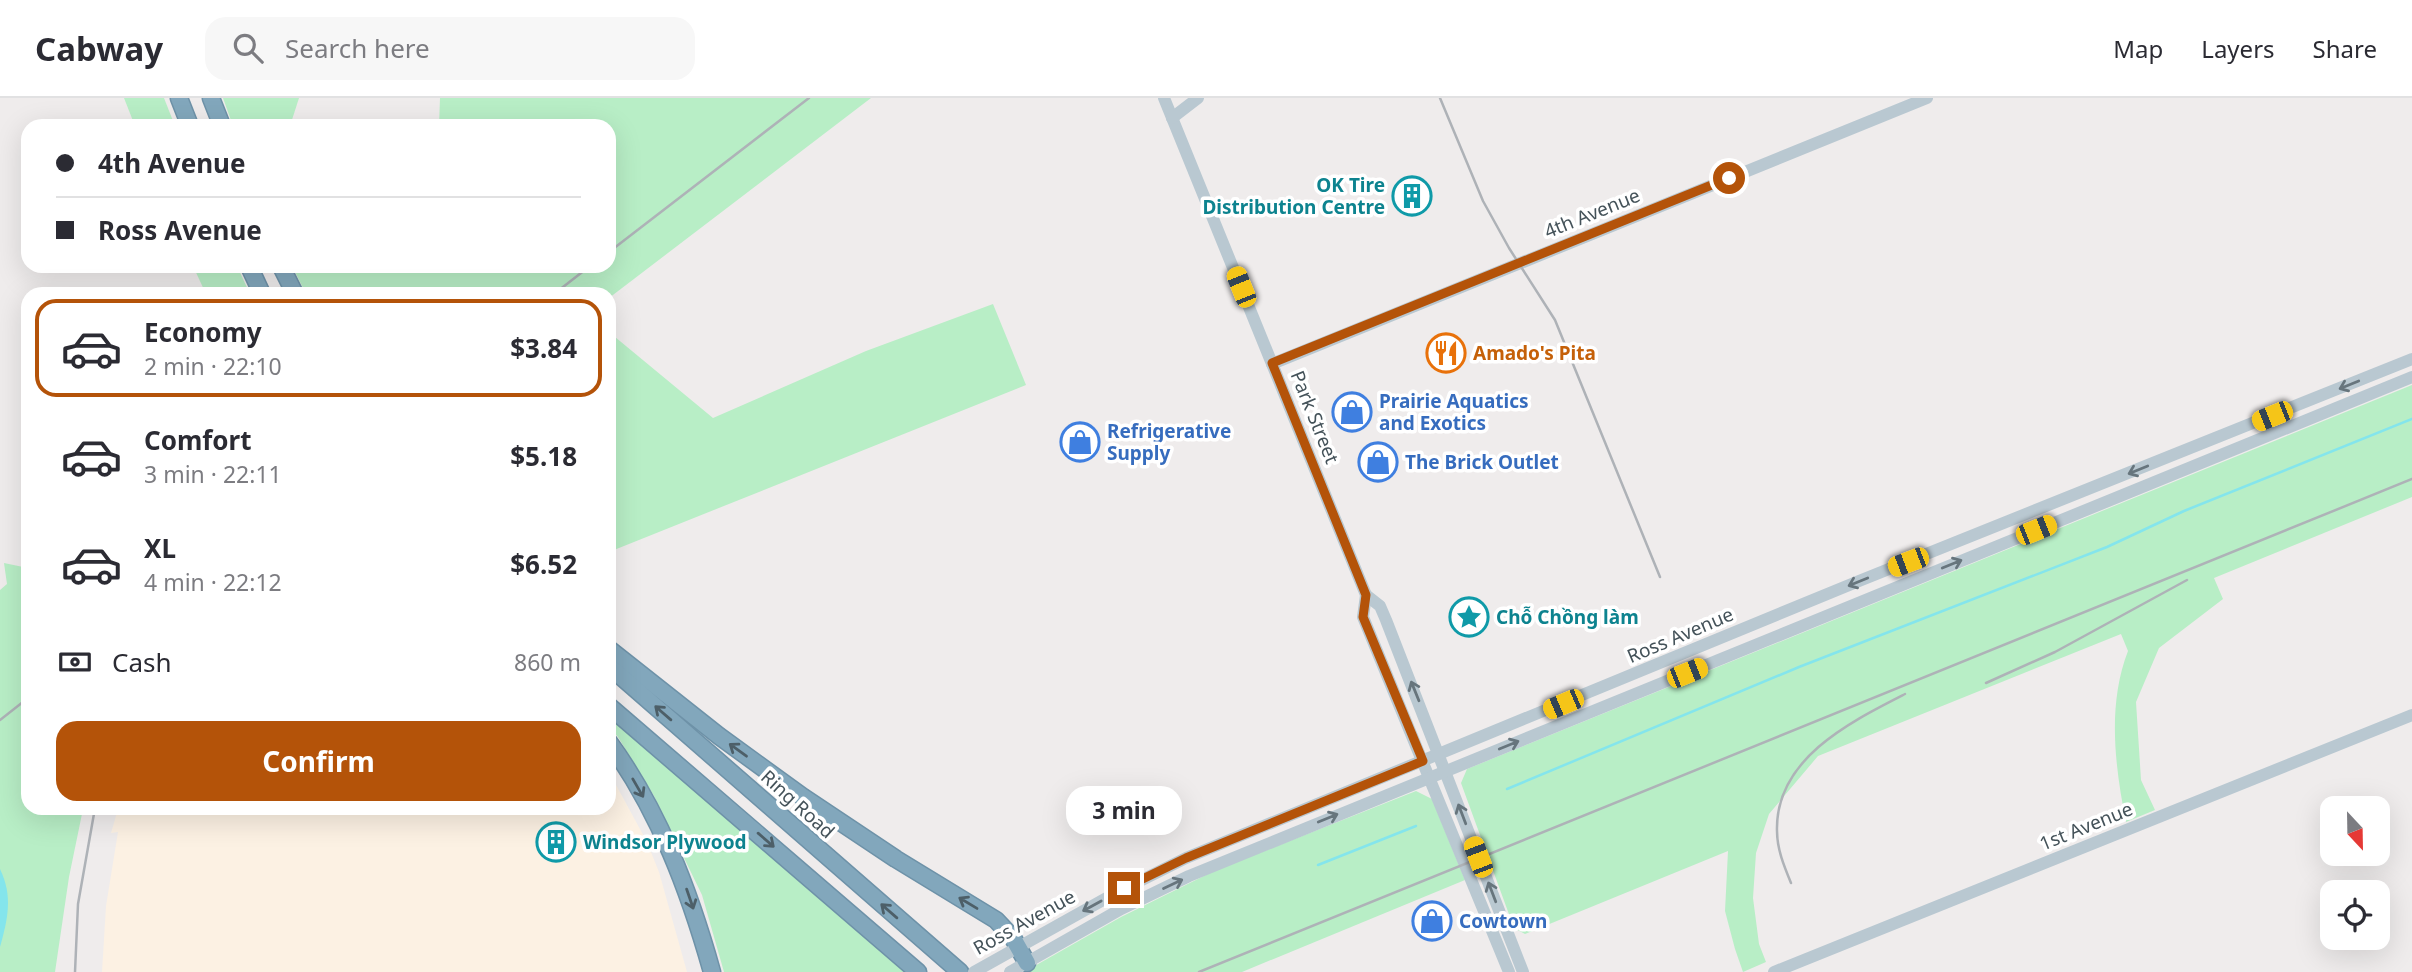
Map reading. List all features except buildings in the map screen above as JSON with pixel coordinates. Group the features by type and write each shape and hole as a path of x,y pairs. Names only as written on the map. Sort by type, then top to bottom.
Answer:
{"highway":[{"path":"179,98 187,119"},
{"path":"211,98 219,119"},
{"path":"616,655 719,736 803,797 896,859 996,920 1013,938 1027,963"},
{"name":"Ring Road","path":"616,672 960,972"},
{"path":"616,712 918,972"},
{"path":"616,752 664,836 689,894 712,972"}],"main road":[{"name":"Park Street","path":"1164,98 1366,595 1380,606 1523,972"},
{"path":"1172,118 1198,98"},
{"name":"4th Avenue","path":"1272,363 1927,98"},
{"name":"Ross Avenue","path":"974,972 1124,888 1186,858 1848,586 2412,359"},
{"name":"Ross Avenue","path":"1010,972 1121,909 1189,876 2412,377"},
{"name":"Park Street","path":"1366,595 1363,617 1509,972"},
{"name":"1st Avenue","path":"1774,972 2412,715"}],"shaded area":[{"path":"616,785 647,842 659,872 687,972 102,972 106,906 118,832 111,833 116,815 616,815"}],"green space":[{"path":"124,98 164,98 172,119 132,119"},
{"path":"223,98 299,98 292,119 230,119"},
{"path":"440,98 871,98 616,293 616,287 302,287 296,273 616,273 616,119 439,119"},
{"path":"196,273 240,273 247,287 203,287"},
{"path":"993,304 1026,385 616,549 616,338 713,418 866,351"},
{"path":"2412,385 2412,497 2214,578 2223,599 2159,648 2136,702 2141,780 2155,810 2126,822 2115,736 2117,693 2128,651 2121,634 1818,756 1769,814 1756,853 1753,898 1759,944 1766,962 1743,972 1735,949 1725,911 1728,851 1525,934 1514,928 1461,783 1467,769"},
{"path":"4,563 21,567 21,815 82,815 69,877 55,972 0,972 0,590 7,584"},
{"path":"616,721 908,972 724,972 702,895 654,796 618,737"},
{"path":"1416,791 1432,799 1465,880 1242,972 1024,972 1121,917 1216,870"}],"water":[{"path":"0,869 7,888 8,907 0,947"}],"waterway":[{"path":"1507,789 1799,667 2107,547 2184,511 2412,419"},
{"path":"1318,865 1416,826"}],"railway":[{"path":"616,247 809,98"},
{"path":"1440,98 1483,201 1555,320 1660,577"},
{"path":"563,287 581,273"},
{"path":"1199,972 2412,479"},
{"path":"1986,683 2055,652 2187,580"},
{"path":"1791,883 1777,838 1780,806 1788,783 1802,763 1820,746 1862,717 1905,694"},
{"path":"0,720 21,704"},
{"path":"75,972 78,904 94,815"}],"place":[{"name":"OK Tire Distribution Centre","path":"1412,196"},
{"name":"Amado's Pita","path":"1446,353"},
{"name":"Prairie Aquatics and Exotics","path":"1352,412"},
{"name":"Refrigerative Supply","path":"1080,442"},
{"name":"The Brick Outlet","path":"1378,462"},
{"name":"Chỗ Chồng làm","path":"1469,617"},
{"name":"Windsor Plywood","path":"556,842"},
{"name":"Cowtown","path":"1432,921"}],"route":[{"path":"1124,888 1186,858 1423,761 1363,617 1366,595 1272,363 1729,178"}]}
